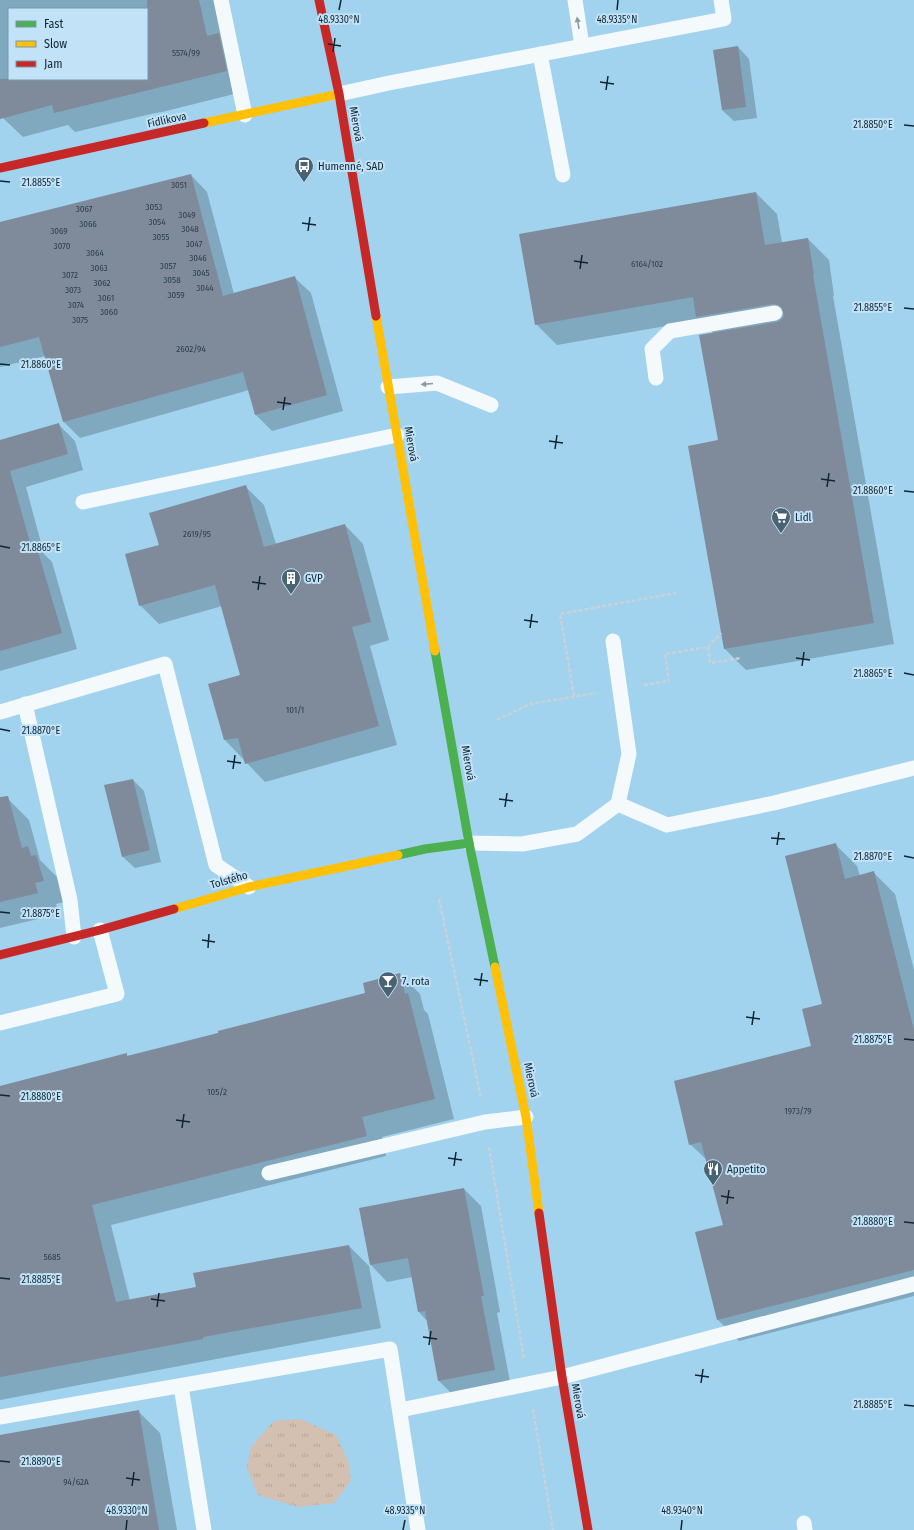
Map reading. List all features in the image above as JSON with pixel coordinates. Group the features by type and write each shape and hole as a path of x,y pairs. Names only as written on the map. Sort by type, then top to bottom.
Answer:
{"main road":[{"name":"Mierová","path":"319,0 339,94 388,387 469,843 526,1116 562,1377 588,1530"},
{"name":"Fidlikova","path":"0,168 339,94"},
{"name":"Tolstého","path":"0,955 100,930 250,887 425,849 469,843"}],"lane":[{"path":"221,0 245,115"},
{"path":"575,0 582,46"},
{"path":"339,94 389,83 724,19 721,0"},
{"path":"540,54 563,175"},
{"path":"656,378 652,349 670,331 775,313"},
{"path":"388,387 437,383 491,405"},
{"path":"83,502 397,435"},
{"path":"469,843 522,844 576,834 618,804 629,754 612,641"},
{"path":"0,712 165,664 216,865 250,887"},
{"path":"25,704 70,900 74,937"},
{"path":"618,804 667,825 774,803 914,769"},
{"path":"0,1023 117,994 100,930"},
{"path":"269,1173 486,1122 526,1116"},
{"path":"400,1410 562,1377 914,1284"},
{"path":"0,1417 390,1349 400,1410 416,1530"},
{"path":"181,1386 204,1530"}],"path":[{"path":"708,647 710,663 741,658"},
{"path":"439,899 486,1122 553,1530"}],"shaded area":[{"path":"0,0 914,0 914,1530 0,1530"}],"green space":[{"path":"300,1419 336,1435 348,1461 351,1480 334,1503 298,1507 258,1495 247,1468 251,1447 274,1421"}],"building":[{"path":"147,0 199,0 207,36 219,33 227,71 54,113 52,105 0,119 0,79 148,80"},
{"path":"738,46 746,107 722,110 713,50"},
{"path":"191,174 223,296 295,276 327,395 255,415 243,372 63,422 39,337 0,347 0,222"},
{"name":"Lidl","path":"756,192 765,245 808,238 813,275 874,623 724,649 688,446 718,440 699,335 777,322 784,316 782,308 773,304 696,317 693,297 535,325 519,234"},
{"path":"59,423 68,454 10,471 31,546 36,545 62,633 0,651 0,440"},
{"path":"246,485 264,547 345,524 371,622 352,627 379,726 245,764 238,738 224,740 208,684 240,675 215,585 139,606 125,554 159,545 149,513"},
{"path":"133,779 150,850 122,857 104,785"},
{"path":"8,796 22,848 28,846 31,856 36,855 44,881 35,883 38,893 0,902 0,797"},
{"path":"836,843 845,879 874,871 914,1030 914,1270 717,1320 695,1232 723,1225 701,1142 689,1145 674,1081 811,1046 802,1009 822,1004 785,856"},
{"path":"400,973 405,994 408,993 435,1099 362,1117 367,1136 92,1205 116,1302 196,1287 193,1273 349,1245 362,1308 203,1337 203,1339 0,1377 0,1086 127,1053 127,1056 218,1033 218,1031 365,993 363,983"},
{"path":"464,1188 484,1296 481,1296 495,1370 438,1381 425,1311 418,1312 408,1258 370,1265 359,1208"},
{"path":"139,1410 159,1530 0,1530 0,1435"}],"traffic: fast":[{"path":"435,651 469,843 495,967"},
{"path":"398,855 425,849 469,843"}],"traffic: slow":[{"path":"204,123 339,94"},
{"path":"376,316 435,651"},
{"path":"174,909 249,887 398,855"},
{"path":"495,967 526,1117 539,1213"}],"traffic: jam":[{"path":"319,0 339,94 376,316"},
{"path":"0,168 204,123"},
{"path":"0,955 100,930 174,909"},
{"path":"539,1213 562,1377 588,1530"}],"place":[{"name":"Humenné, SAD","path":"304,183"},
{"name":"Lidl","path":"781,534"},
{"name":"GVP","path":"291,595"},
{"name":"7. rota","path":"388,998"},
{"name":"Appetito","path":"713,1186"}]}
